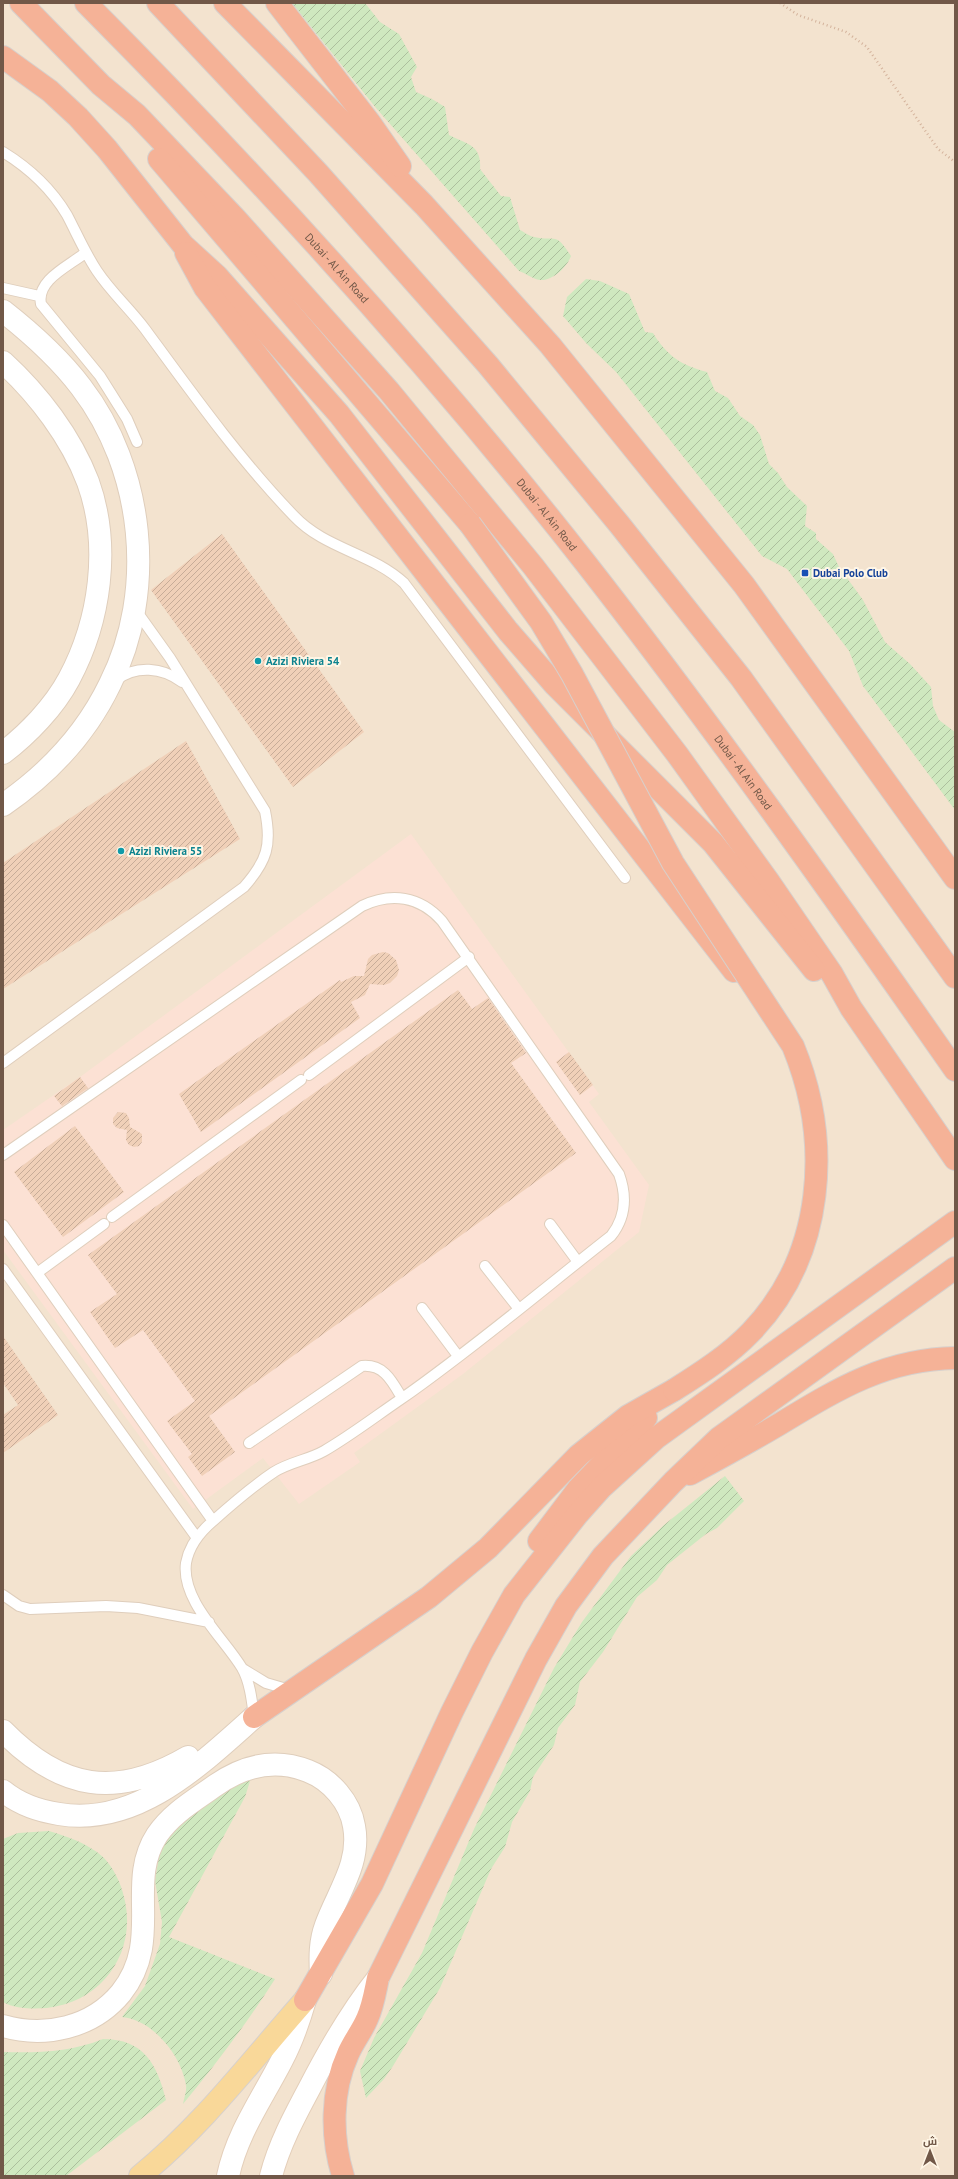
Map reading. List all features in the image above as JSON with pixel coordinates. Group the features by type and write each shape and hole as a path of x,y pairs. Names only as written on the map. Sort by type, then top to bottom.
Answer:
{"highway":[{"path":"21,3 101,85 137,115 240,224 389,391 533,566 677,754 765,876 832,974 851,1008 955,1159"},
{"name":"Dubai - Al Ain Road","path":"86,3 291,216 399,337 584,561 735,762 955,1070"},
{"path":"158,3 318,173 488,365 609,512 742,678 955,976"},
{"path":"224,3 424,205 550,345 744,585 955,878"},
{"path":"277,3 370,123 424,205"},
{"path":"3,57 50,91 78,117 107,149 183,245 217,276 339,414 508,631 555,685 713,843 812,968 851,1008"},
{"path":"101,85 114,108 470,524 540,622 572,674 673,863 792,1046 804,1074 811,1102 817,1139 817,1167 810,1222 792,1275 767,1314 734,1348 674,1390 628,1416 579,1455 488,1548 455,1577 407,1613 254,1717"},
{"path":"183,245 192,267 205,288 732,970 763,1001"},
{"path":"514,1594 577,1515 628,1462 705,1402 955,1222"},
{"path":"343,2176 335,2137 335,2108 339,2079 348,2054 367,2019 375,1994 378,1978 550,1632 566,1606 603,1556 673,1482 719,1438 953,1270"},
{"path":"673,1482 717,1460 860,1378 896,1366 926,1360 955,1358"},
{"path":"305,2000 372,1884 462,1692 514,1594 543,1534 601,1463 674,1390"}],"main road":[{"path":"140,2176 175,2146 204,2118 305,2000"}],"street":[{"path":"3,311 44,346 81,387 111,438 123,465 136,522 138,555 134,608 123,653 111,684 95,711 63,752 31,785 3,805"},
{"path":"3,362 30,389 47,411 76,457 88,482 95,506 100,558 95,609 82,652 69,680 43,715 3,753"},
{"path":"3,1731 29,1756 59,1773 90,1782 121,1782 150,1776 164,1770 254,1717"},
{"path":"3,1791 37,1809 59,1814 87,1816 120,1810 158,1792 182,1777 206,1759 254,1717"},
{"path":"3,2026 35,2032 62,2029 83,2022 110,2004 130,1979 142,1950 144,1934 144,1869 149,1852 157,1836 181,1810 228,1777 254,1766 268,1763 297,1767 321,1778 342,1798 354,1824 356,1836 353,1863 349,1876 326,1925 320,1958 321,1974"},
{"path":"271,2176 279,2150 291,2123 334,2041 347,2019 378,1978"},
{"path":"228,2176 240,2136 285,2055 298,2024 305,2000"}],"lane":[{"path":"3,152 19,162 46,186 67,216 86,253 108,286 133,313 220,430 294,517 324,539 380,564 404,583 625,878"},
{"path":"86,253 45,283 39,296 45,310 104,381 127,419 137,442"},
{"path":"3,288 39,296"},
{"path":"3,1063 244,887 258,871 267,852 269,831 265,811 185,684 134,608"},
{"path":"111,684 122,676 134,671 148,669 162,671 174,676 185,684"},
{"path":"3,1155 362,906 388,898 405,898 426,906 442,921 469,957 619,1174 624,1196 624,1207 618,1228 611,1236 519,1309 402,1398 324,1451 294,1462 274,1472 212,1521 197,1538 187,1561 186,1574 188,1587 209,1622 243,1669 250,1693 254,1717"},
{"path":"112,1217 305,1078 469,957"},
{"path":"37,1273 104,1224"},
{"path":"550,1224 578,1262"},
{"path":"3,1225 212,1521"},
{"path":"486,1266 519,1309"},
{"path":"3,1269 197,1538"},
{"path":"422,1308 458,1356"},
{"path":"250,1443 362,1366 376,1366 382,1369 387,1374 402,1398"},
{"path":"3,1595 19,1606 30,1609 106,1606 138,1608 209,1622"},
{"path":"243,1669 266,1683 292,1691"}],"path":[{"path":"780,3 798,15 846,32 867,47 938,149 955,162"}],"shaded area":[{"path":"3,3 955,3 955,2176 3,2176"},
{"path":"411,834 599,1094 589,1102 649,1185 639,1232 463,1374 354,1453 360,1462 299,1504 263,1458 193,1509 3,1250 3,1130 80,1077"}],"green space":[{"path":"292,3 365,3 380,22 399,34 417,67 411,77 416,92 445,107 449,135 467,143 476,150 479,155 480,169 501,196 510,197 520,230 528,235 555,239 562,243 571,256 563,269 554,276 545,280 540,280 519,271 376,108"},
{"path":"586,279 600,281 629,294 645,332 653,333 669,354 682,363 707,372 715,391 728,398 740,416 753,425 760,435 769,464 778,473 787,487 807,506 805,526 816,533 816,539 833,554 839,567 863,600 885,642 910,664 931,687 933,706 939,720 955,732 955,810 863,686 849,651 787,569 762,556 616,372 586,343 563,316 567,297"},
{"path":"725,1476 744,1501 717,1528 706,1534 667,1565 657,1580 637,1597 603,1652 580,1682 575,1705 558,1728 554,1745 533,1777 530,1791 512,1822 505,1847 491,1869 440,1988 393,2066 384,2079 366,2098 360,2071 374,2038 422,1953 474,1829 554,1668 582,1622 631,1556 664,1525"},
{"path":"251,1778 245,1797 169,1937 275,1979 231,2043 183,2104 186,2085 183,2074 172,2051 155,2032 133,2020 122,2017 145,1986 160,1944 162,1922 155,1881 160,1850 172,1827 232,1783"},
{"path":"49,1831 84,1844 103,1857 113,1870 119,1881 124,1897 127,1917 126,1936 121,1954 112,1970 100,1984 85,1996 67,2004 47,2008 19,2007 3,2002 3,1839 18,1833"},
{"path":"103,2039 129,2043 139,2049 153,2065 158,2075 166,2100 66,2176 3,2176 3,2052 54,2051 79,2047"}],"building":[{"name":"Azizi Riviera 54","path":"222,534 364,732 293,787 151,590"},
{"name":"Azizi Riviera 55","path":"186,741 240,839 3,989 3,863"},
{"path":"383,952 388,953 396,960 399,970 397,976 390,983 384,985 370,984 365,995 351,1002 360,1018 201,1132 179,1094 340,980 341,982 354,976 364,976 368,959 372,955"},
{"path":"458,990 472,1009 488,998 526,1053 511,1063 576,1153 209,1416 235,1452 202,1476 188,1457 192,1454 167,1421 195,1401 143,1330 115,1348 90,1312 117,1294 88,1255"},
{"path":"569,1052 593,1085 580,1095 556,1062"},
{"path":"80,1077 88,1088 62,1106 54,1096"},
{"path":"118,1112 126,1113 129,1118 130,1127 142,1134 142,1142 139,1146 134,1147 129,1145 126,1140 127,1130 117,1128 113,1124 113,1118"},
{"path":"75,1126 124,1192 63,1237 14,1172"},
{"path":"3,1336 58,1415 3,1453 3,1415 18,1405 3,1383"}],"place":[{"name":"Dubai Polo Club","path":"805,573"},
{"name":"Azizi Riviera 54","path":"258,661"},
{"name":"Azizi Riviera 55","path":"121,851"}]}
